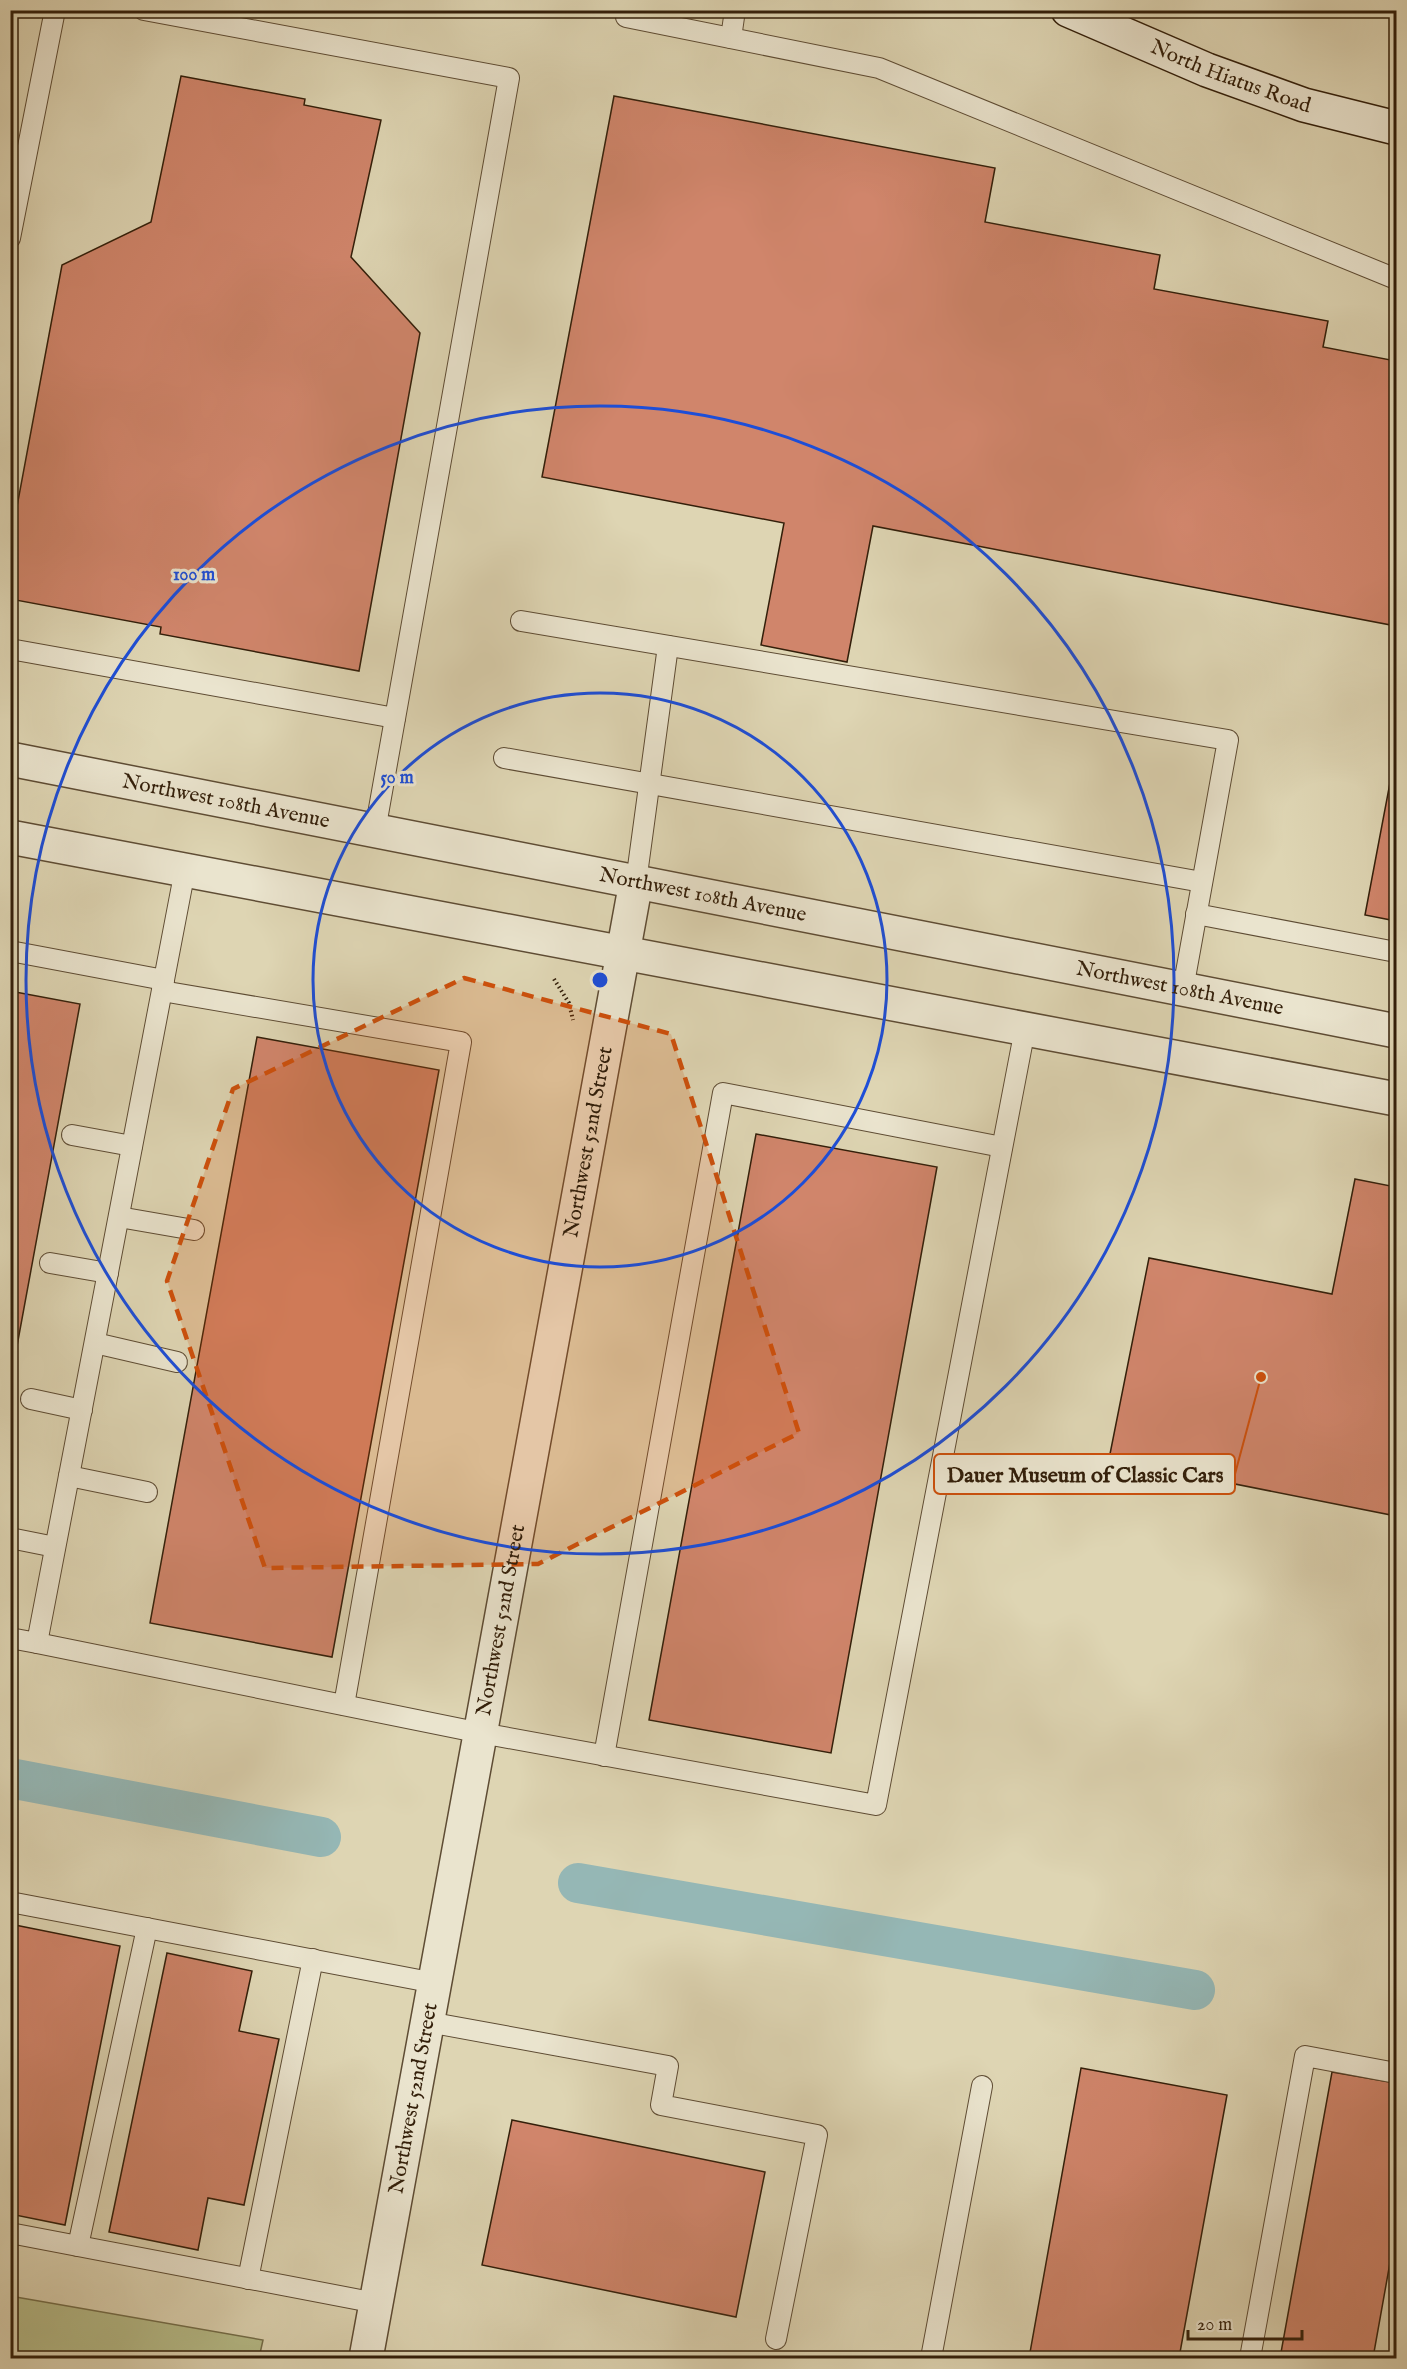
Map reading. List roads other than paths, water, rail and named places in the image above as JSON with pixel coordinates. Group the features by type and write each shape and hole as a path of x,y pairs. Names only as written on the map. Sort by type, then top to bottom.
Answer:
{"street":[{"name":"North Hiatus Road","path":"1068,10 1207,70 1304,105 1396,128"},
{"name":"Northwest 108th Avenue","path":"10,759 1396,1031"},
{"path":"10,837 1396,1099"},
{"name":"Northwest 52nd Street","path":"366,2358 636,882"}],"lane":[{"path":"10,238 55,10"},
{"path":"144,10 509,78 375,831"},
{"path":"731,38 735,10"},
{"path":"626,17 879,68 1396,279"},
{"path":"521,621 1228,740 1183,989"},
{"path":"636,882 668,646"},
{"path":"10,649 395,718"},
{"path":"504,758 1202,882"},
{"path":"37,1643 185,870"},
{"path":"1196,914 1396,952"},
{"path":"10,951 163,985 462,1042 344,1706"},
{"path":"10,1638 481,1733 876,1805 1025,1029"},
{"path":"604,1756 723,1093 1002,1147"},
{"path":"72,1134 132,1146"},
{"path":"119,1217 194,1230"},
{"path":"50,1263 108,1273"},
{"path":"95,1343 177,1362"},
{"path":"31,1399 82,1410"},
{"path":"69,1476 147,1492"},
{"path":"10,1538 55,1547"},
{"path":"10,1902 435,1983"},
{"path":"78,2246 147,1928"},
{"path":"248,2279 313,1959"},
{"path":"428,2022 668,2067 661,2105 817,2134 777,2339"},
{"path":"1250,2358 1305,2056 1396,2073"},
{"path":"931,2358 982,2086"},
{"path":"10,2233 376,2303"}],"waterway":[{"path":"10,1778 321,1837"},
{"path":"578,1883 1195,1990"}],"place":[{"name":"Dauer Museum of Classic Cars","path":"1261,1377"}]}
